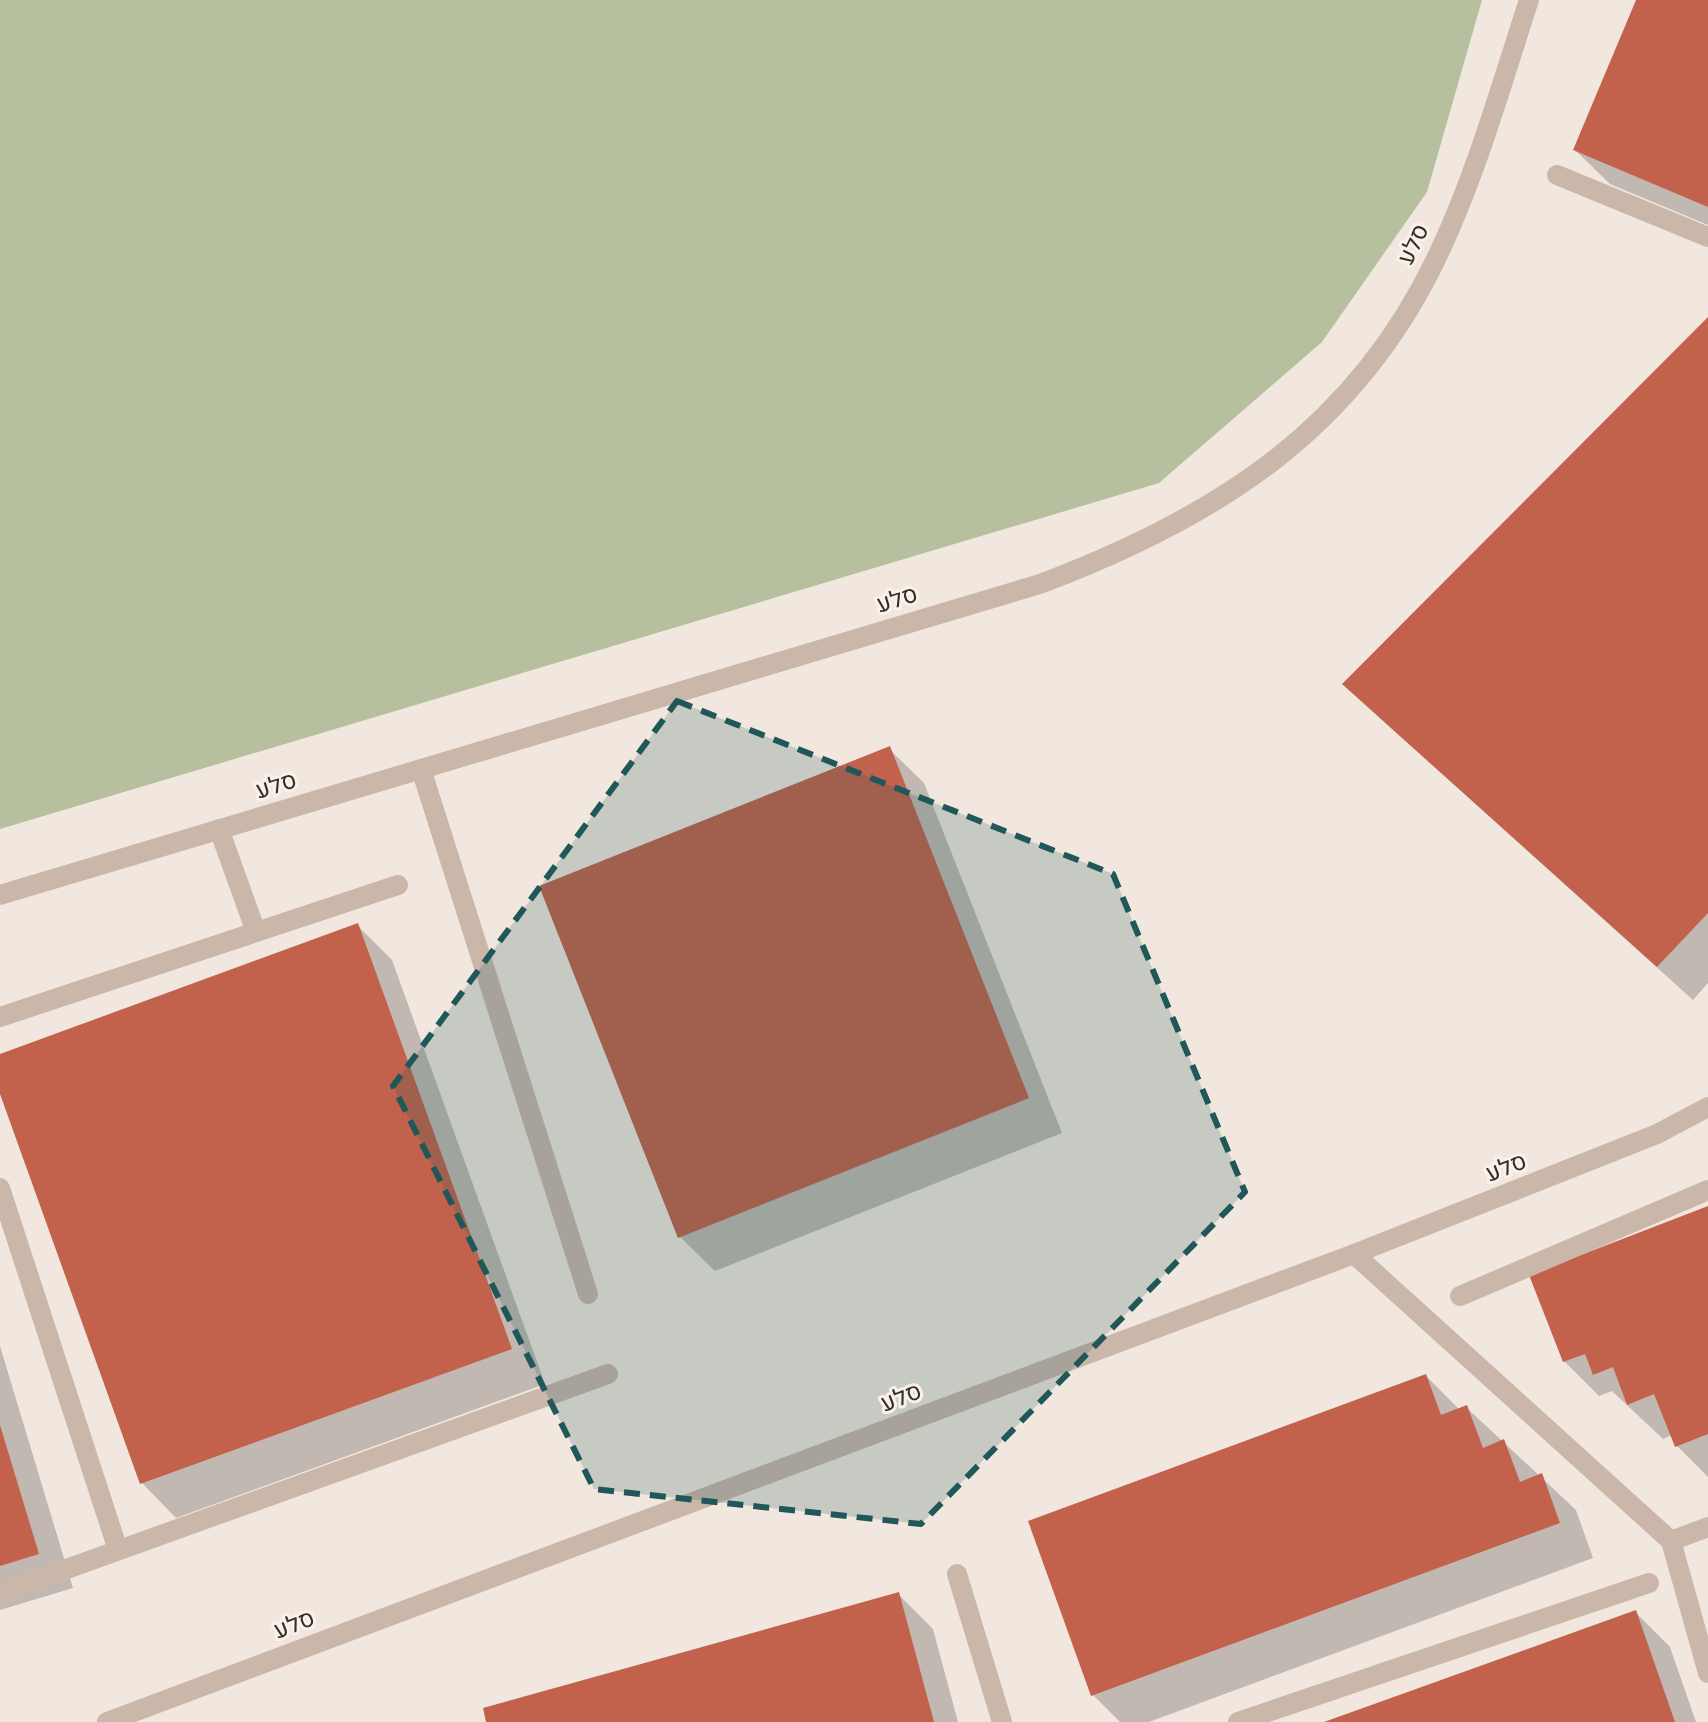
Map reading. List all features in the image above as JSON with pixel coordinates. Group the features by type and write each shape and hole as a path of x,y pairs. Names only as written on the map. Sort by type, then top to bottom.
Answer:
{"street":[{"name":"סלע","path":"0,895 1040,584 1142,542 1238,489 1283,455 1326,416 1366,371 1403,319 1436,259 1466,191 1529,0"},
{"path":"1557,175 1708,237"},
{"path":"421,769 588,1294"},
{"path":"219,829 256,932"},
{"path":"0,1017 398,885"},
{"name":"סלע","path":"107,1722 1354,1254 1657,1134 1708,1107"},
{"path":"0,1188 118,1550"},
{"path":"1460,1296 1708,1190"},
{"path":"1354,1254 1671,1541 1708,1673"},
{"path":"0,1593 608,1374"},
{"path":"1671,1541 1708,1527"},
{"path":"957,1574 1002,1722"},
{"path":"1238,1722 1649,1583"}],"highlighted area":[{"path":"677,701 1113,874 1245,1192 921,1524 594,1489 393,1086"}],"green space":[{"path":"0,0 1482,0 1427,192 1322,342 1159,483 0,829"}],"building":[{"path":"1636,0 1708,0 1708,207 1573,150"},
{"path":"1708,317 1708,913 1657,967 1342,684"},
{"path":"890,746 1029,1098 678,1238 539,886"},
{"path":"358,923 512,1349 140,1484 0,1094 0,1054"},
{"path":"1708,1206 1708,1434 1675,1447 1654,1394 1627,1405 1613,1367 1593,1375 1585,1354 1563,1362 1529,1275"},
{"path":"1426,1374 1441,1415 1467,1405 1483,1448 1504,1439 1520,1482 1542,1473 1560,1523 1091,1696 1028,1521"},
{"path":"0,1425 39,1554 0,1566"},
{"path":"899,1592 934,1722 486,1722 483,1708"},
{"path":"1636,1610 1675,1722 1324,1722"}]}
